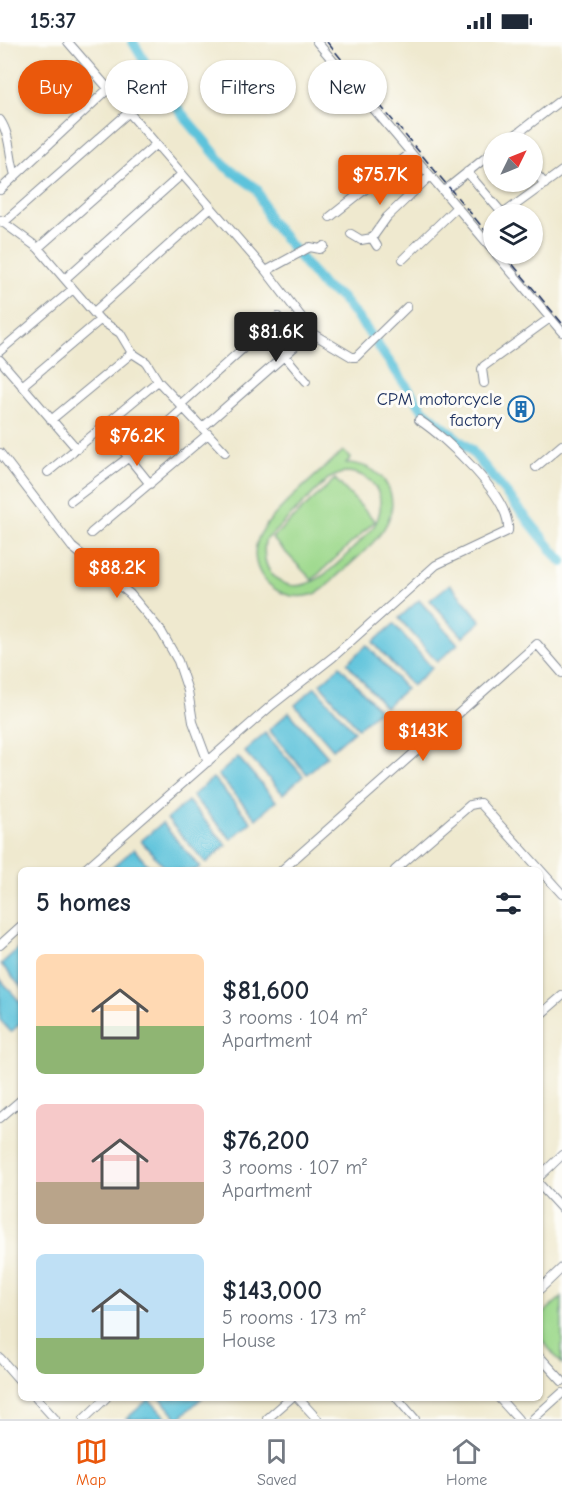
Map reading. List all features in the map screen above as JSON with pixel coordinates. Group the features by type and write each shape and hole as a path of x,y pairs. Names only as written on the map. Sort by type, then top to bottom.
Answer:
{"street":[{"path":"68,42 105,85"},
{"path":"318,42 483,238"},
{"path":"0,190 105,92"},
{"path":"521,132 562,99"},
{"path":"127,114 1,221 38,248 100,320 120,333 132,353 146,362 158,381 225,452"},
{"path":"129,114 266,271 308,323 310,332 350,356 356,357 407,307"},
{"path":"0,120 7,132 9,154 15,175"},
{"path":"38,248 155,145"},
{"path":"330,217 411,153"},
{"path":"444,192 483,160"},
{"path":"467,172 502,214 562,171"},
{"path":"66,278 181,175"},
{"path":"351,234 361,240 372,238 387,217 430,176"},
{"path":"403,259 456,207"},
{"path":"94,312 210,208"},
{"path":"372,238 377,246"},
{"path":"266,271 308,249 320,249 324,246"},
{"path":"505,264 562,332"},
{"path":"0,351 74,289"},
{"path":"71,501 129,457 278,317"},
{"path":"484,383 482,369 484,366 550,318"},
{"path":"22,386 100,320"},
{"path":"263,330 306,381"},
{"path":"91,533 150,484 310,332"},
{"path":"51,420 132,353"},
{"path":"0,360 77,449"},
{"path":"48,472 105,428 158,381"},
{"path":"87,867 272,705 333,657 436,565 508,531 503,512 469,462 447,440 419,420"},
{"path":"105,428 150,484"},
{"path":"536,467 562,445"},
{"path":"0,453 72,548 130,594 161,631 178,661 188,691 193,722 208,762"},
{"path":"285,867 537,644 562,673"},
{"path":"398,867 470,805 480,803 538,867"},
{"path":"543,873 562,894"},
{"path":"0,945 18,929"},
{"path":"543,1013 562,996"},
{"path":"0,1118 18,1103"},
{"path":"543,1173 562,1155"},
{"path":"543,1188 562,1209"},
{"path":"543,1286 562,1268"},
{"path":"0,1358 18,1379"},
{"path":"543,1360 562,1381"},
{"path":"533,1419 562,1393"},
{"path":"39,1401 55,1419"},
{"path":"84,1419 103,1401"},
{"path":"267,1419 288,1401"},
{"path":"301,1401 317,1419"},
{"path":"400,1401 415,1419"},
{"path":"502,1401 518,1419"}],"green space":[{"path":"343,451 351,458 346,463 368,468 382,477 391,496 391,510 387,523 369,547 328,585 311,595 299,597 287,595 267,583 260,574 255,551 258,539 263,529 283,506","holes":["344,472 356,473 373,483 378,491 380,510 372,529 341,561 315,580 302,585 289,585 277,579 269,571 265,562 265,541 328,479"]},
{"path":"335,479 375,521 312,580 272,538"},
{"path":"562,1297 562,1364 543,1342 543,1313"}],"water":[{"path":"450,584 481,621 463,637 430,600"},
{"path":"419,600 458,644 437,662 399,618"},
{"path":"394,624 432,668 412,686 373,642"},
{"path":"367,645 406,689 385,707 347,663"},
{"path":"340,666 379,710 358,728 320,684"},
{"path":"315,687 354,731 333,749 295,705"},
{"path":"289,712 327,756 307,774 269,730"},
{"path":"265,733 303,776 283,794 244,751"},
{"path":"238,757 276,801 256,819 218,775"},
{"path":"213,778 251,822 231,839 192,796"},
{"path":"188,801 226,845 206,863 167,819"},
{"path":"162,823 200,867 164,867 141,841"},
{"path":"134,849 149,867 113,867"},
{"path":"18,949 18,984 1,964"},
{"path":"0,979 18,1000 18,1026 11,1032 0,1020"},
{"path":"147,1401 151,1401 167,1419 126,1419"},
{"path":"163,1401 199,1401 178,1419"}],"waterway":[{"path":"133,42 159,86 226,167 257,189 269,219 324,287 341,297 365,327 423,410 471,450 562,562"}],"railway":[{"path":"327,42 483,228"},
{"path":"512,264 562,323"}],"place":[{"name":"CPM motorcycle factory","path":"521,409"}]}
